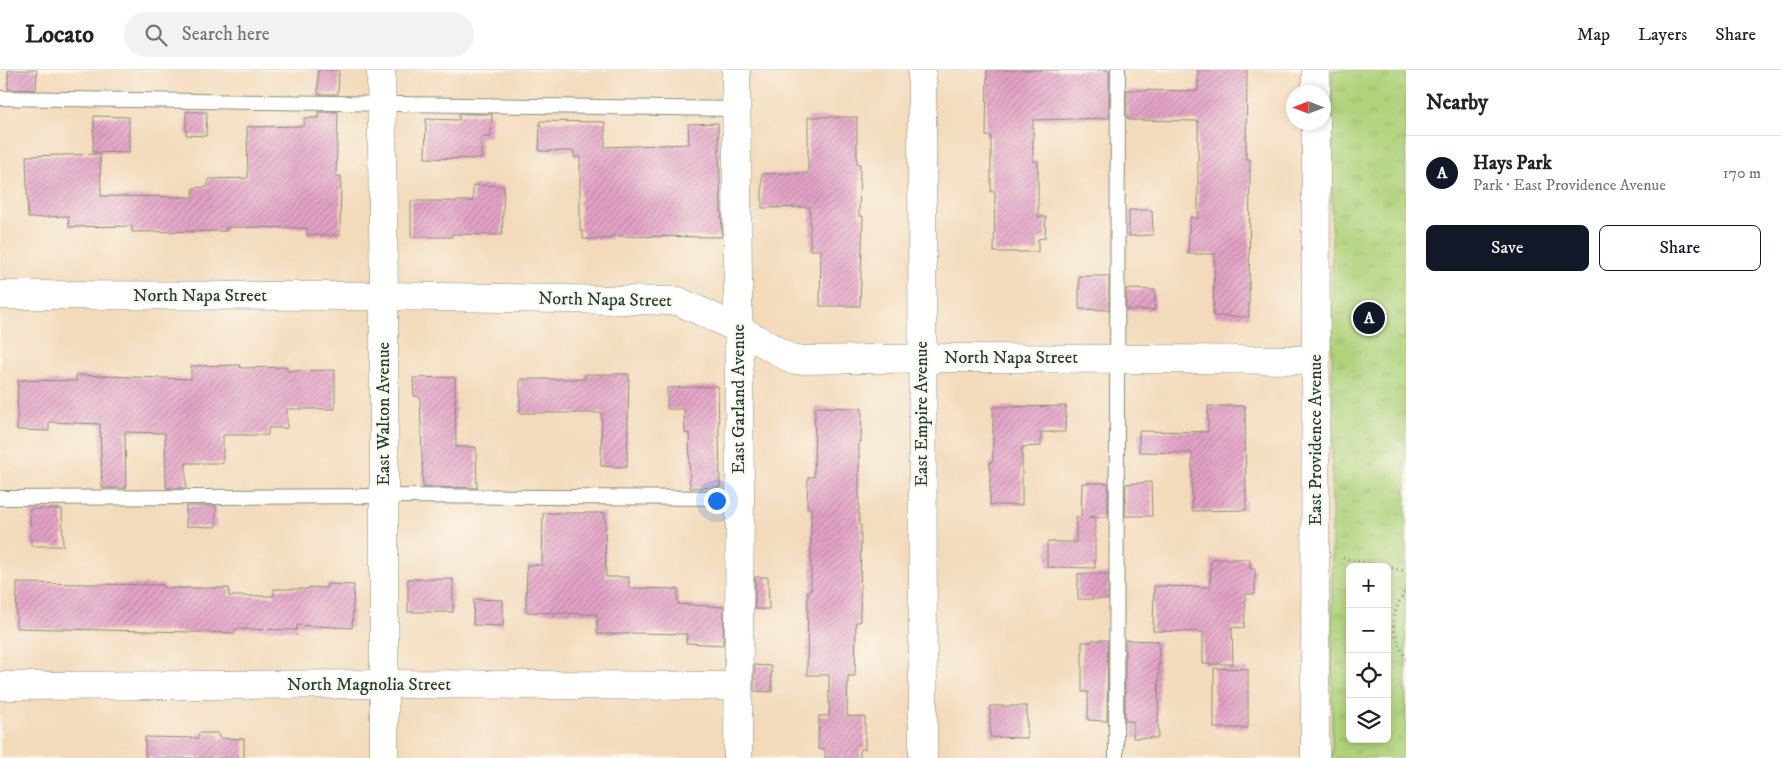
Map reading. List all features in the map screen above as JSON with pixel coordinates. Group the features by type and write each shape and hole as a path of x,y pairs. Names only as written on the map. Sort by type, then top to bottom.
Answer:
{"street":[{"name":"East Walton Avenue","path":"381,70 384,296 384,758"},
{"name":"East Garland Avenue","path":"736,70 740,498 738,758"},
{"name":"East Empire Avenue","path":"922,70 922,758"},
{"path":"1316,70 1316,85"},
{"name":"East Providence Avenue","path":"1315,758 1316,130"},
{"name":"North Napa Street","path":"0,295 384,296 678,301 739,329 793,360 1117,358 1316,360"},
{"name":"North Magnolia Street","path":"0,686 384,684 738,686"}],"lane":[{"path":"1116,758 1118,70"},
{"path":"0,98 736,110"},
{"path":"0,498 384,496 740,498"}],"path":[{"path":"1337,557 1366,563"},
{"path":"1391,568 1406,571"},
{"path":"1406,588 1393,623 1395,634 1406,658"}],"green space":[{"path":"1332,70 1406,70 1406,758 1332,758"}],"building":[{"path":"8,70 37,70 36,90 8,89"},
{"path":"318,70 339,70 338,94 318,94"},
{"path":"987,70 1109,70 1109,118 1033,120 1033,161 1038,161 1038,217 1046,217 1045,238 1038,239 1038,252 994,252 995,192 991,192 991,136 986,136"},
{"path":"1198,70 1247,70 1246,159 1250,159 1249,317 1213,316 1215,254 1188,254 1190,218 1198,218 1198,121 1129,120 1127,118 1127,90 1198,91"},
{"path":"186,112 207,112 206,136 186,135"},
{"path":"318,112 338,112 336,176 341,176 340,235 307,235 307,228 226,227 226,231 132,232 132,226 69,227 68,216 28,218 26,156 100,154 101,196 193,197 193,188 208,187 208,179 248,178 247,127 304,126 304,118 318,118"},
{"path":"459,114 492,114 491,137 481,137 481,159 425,158 426,119 459,120"},
{"path":"94,116 129,117 129,153 93,152"},
{"path":"808,117 857,117 857,164 860,164 859,216 863,216 860,306 820,306 821,250 810,250 810,207 762,208 762,174 808,173"},
{"path":"540,121 605,122 605,147 689,144 688,124 718,123 722,237 611,236 611,239 583,239 583,231 580,231 580,157 574,157 574,151 539,151"},
{"path":"473,185 504,186 502,235 452,234 452,237 411,237 411,201 473,201"},
{"path":"1129,210 1152,210 1153,235 1129,236"},
{"path":"1079,276 1109,276 1109,310 1079,309"},
{"path":"1126,289 1155,290 1155,310 1126,310"},
{"path":"240,365 240,368 287,367 287,371 335,370 335,409 287,409 287,428 268,428 268,435 223,435 223,463 186,463 186,488 166,488 165,433 125,432 126,488 102,488 100,424 49,422 49,431 17,430 18,380 76,381 76,375 191,379 191,366"},
{"path":"585,374 629,374 627,467 601,466 602,413 520,413 520,379 585,379"},
{"path":"455,377 456,447 476,447 477,488 423,487 420,397 414,396 413,378"},
{"path":"718,386 720,487 690,488 689,433 685,433 684,409 667,409 667,388"},
{"path":"1066,406 1065,432 1041,432 1041,446 1022,447 1022,505 990,505 990,462 993,462 993,407"},
{"path":"1208,406 1245,406 1246,510 1192,511 1192,453 1139,452 1139,431 1208,432"},
{"path":"815,407 862,408 861,442 859,441 859,525 861,525 860,622 856,622 855,676 848,676 847,716 865,717 865,749 860,749 860,758 825,758 825,749 818,749 819,716 829,716 829,675 807,675 808,590 811,590 811,508 807,508 808,477 814,477"},
{"path":"1151,482 1152,516 1125,516 1126,484"},
{"path":"1082,483 1108,483 1108,517 1095,517 1095,568 1047,567 1047,542 1076,542 1076,517 1081,517"},
{"path":"186,506 216,506 216,527 186,526"},
{"path":"30,509 62,509 63,546 31,546"},
{"path":"543,513 605,513 606,577 629,577 629,588 678,589 678,604 724,607 723,645 686,643 687,634 597,634 597,614 526,612 527,565 542,565"},
{"path":"1211,559 1250,559 1250,569 1255,569 1255,594 1246,594 1244,628 1232,627 1233,664 1203,664 1203,632 1153,631 1154,586 1210,587"},
{"path":"1078,574 1108,574 1108,599 1078,599"},
{"path":"755,577 768,577 769,609 755,609"},
{"path":"408,579 453,579 453,612 408,612"},
{"path":"17,583 164,585 164,588 229,588 229,596 274,596 274,589 326,588 327,584 354,585 352,628 297,625 297,630 235,629 235,633 16,628"},
{"path":"474,599 503,600 503,626 473,625"},
{"path":"1092,640 1108,640 1107,721 1088,720 1088,692 1082,692 1082,642 1092,642"},
{"path":"1125,640 1159,641 1158,738 1133,738 1133,721 1125,721"},
{"path":"754,665 771,666 772,692 754,691"},
{"path":"1214,668 1248,669 1248,728 1214,728"},
{"path":"990,706 1027,706 1027,738 990,737"},
{"path":"199,733 218,733 219,738 244,739 244,758 145,758 145,737 198,738"}],"place":[{"name":"Hays Park","path":"1369,318"}]}
